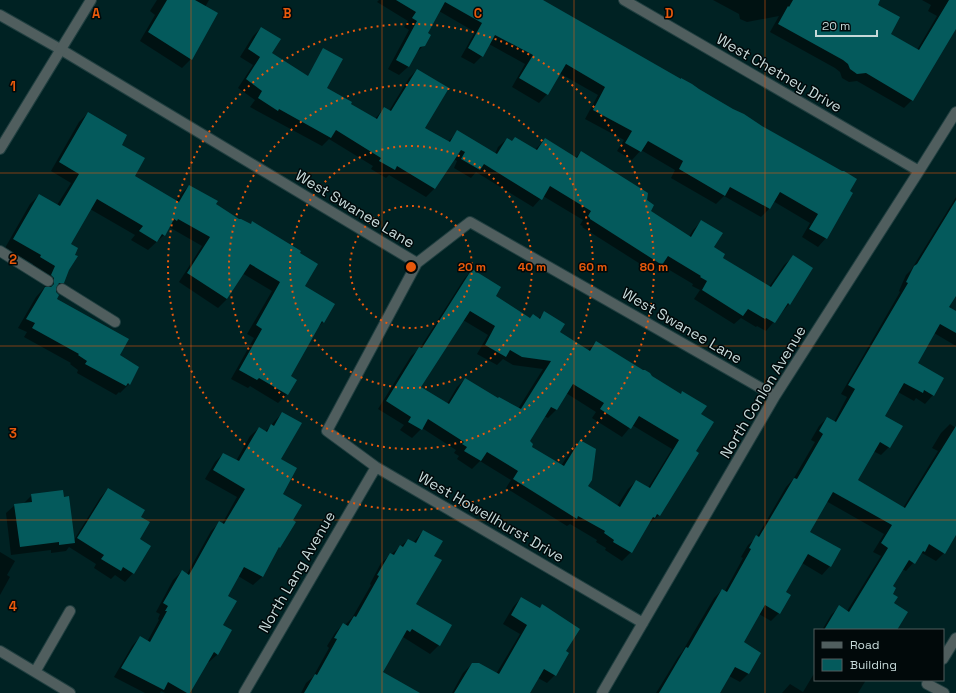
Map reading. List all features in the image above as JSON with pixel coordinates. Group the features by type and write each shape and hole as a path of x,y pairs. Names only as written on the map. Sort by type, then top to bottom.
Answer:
{"street":[{"path":"0,149 91,0"},
{"name":"West Chetney Drive","path":"624,0 920,171"},
{"name":"West Swanee Lane","path":"0,16 60,49 417,263 470,222 776,396"},
{"name":"North Conlon Avenue","path":"602,693 776,396 956,112"},
{"path":"0,251 48,281"},
{"name":"West Howellhurst Drive","path":"417,263 327,431 376,467 643,623"},
{"path":"62,289 115,322"},
{"name":"North Lang Avenue","path":"244,693 376,467"},
{"path":"35,672 70,611"},
{"path":"944,657 956,638"},
{"path":"0,651 70,693"},
{"path":"926,686 944,693"}],"building":[{"path":"167,0 195,0 218,13 192,60 148,32"},
{"path":"396,0 543,0 857,179 850,191 853,193 827,239 809,229 818,214 780,192 770,209 730,187 725,196 679,169 683,161 648,141 641,152 625,143 632,131 593,110 605,87 566,64 548,95 519,78 533,55 495,35 483,57 468,48 482,23 445,2 428,33 431,35 425,46 420,47 409,67 396,60 417,21 412,18 416,12"},
{"path":"793,0 880,0 878,5 900,17 891,34 919,50 949,0 956,0 956,29 913,101 866,73 857,74 850,69 848,64 843,60 778,24"},
{"path":"261,27 281,39 272,53 308,76 323,48 343,59 327,88 352,102 351,104 377,119 384,107 391,111 417,69 449,88 425,128 450,142 457,130 497,154 507,138 512,141 515,137 537,150 545,138 577,158 581,151 648,193 647,200 654,205 651,211 691,237 701,220 723,233 714,247 725,254 723,258 771,287 793,255 813,268 790,305 788,303 775,323 748,309 743,316 702,290 707,281 700,277 701,276 668,256 662,265 590,219 588,216 591,211 550,186 542,200 484,164 480,170 461,159 465,152 461,150 435,189 397,166 395,170 379,161 381,158 336,130 331,138 279,109 278,111 258,98 262,91 246,79 260,57 248,49"},
{"path":"88,112 127,135 122,145 145,158 135,176 179,202 189,185 218,201 216,204 239,219 251,224 252,221 301,251 300,253 318,264 305,286 335,304 324,323 322,321 291,376 297,380 288,395 259,378 257,380 239,370 262,329 256,325 280,282 250,264 227,299 187,273 210,237 178,219 177,221 174,219 165,236 162,234 157,242 139,231 143,226 97,199 71,244 78,248 75,255 78,256 69,270 64,283 59,283 56,288 56,292 59,295 57,299 129,339 120,355 139,367 130,385 128,383 126,386 85,364 87,361 78,355 79,354 32,328 35,323 26,319 45,287 51,287 54,284 54,278 51,275 55,266 40,257 41,255 13,239 39,194 60,206 79,174 59,162"},
{"path":"956,200 956,296 949,307 956,311 956,333 940,324 918,363 944,378 934,396 924,390 923,393 904,383 885,416 903,426 890,448 880,442 858,480 905,508 956,426 956,535 945,554 929,544 925,552 923,551 915,564 909,560 893,586 896,588 893,594 898,597 894,603 908,612 898,629 825,629 839,605 849,612 888,548 881,543 892,525 833,492 810,532 841,549 831,567 808,554 786,592 791,595 780,614 765,605 744,642 761,653 749,674 735,667 720,693 659,693 686,647 688,648 722,589 727,592 751,549 749,548 756,535 759,537 794,478 797,479 823,434 819,431 827,417 836,422 855,389 848,385 908,283 906,282 914,266 917,264"},
{"path":"472,269 501,287 496,296 530,318 533,314 540,319 544,311 565,324 560,332 590,351 596,341 650,373 652,376 681,394 682,391 707,406 701,414 714,422 696,451 699,453 660,516 657,514 655,518 653,517 632,553 613,542 614,540 604,533 605,531 578,516 577,519 513,479 518,471 487,452 481,461 464,451 467,447 462,444 464,442 428,419 422,430 408,422 411,417 386,401 419,347 422,348","holes":["470,311 495,326 485,345 506,357 510,350 522,357 551,361 521,409 499,397 498,398 465,378 449,404 421,387","573,384 604,403 600,409 631,429 639,416 679,440 650,488 636,480 620,507 588,486 592,480 596,449 580,440 564,466 532,447 533,444 530,441 551,407 557,410"]},
{"path":"282,412 302,423 281,459 297,468 283,494 302,505 293,520 296,522 280,548 279,547 263,577 244,567 228,596 237,601 223,625 232,630 218,655 214,652 190,693 187,693 168,682 164,690 121,668 140,636 150,642 167,611 165,611 168,606 163,603 182,570 189,575 219,521 224,524 245,489 213,470 223,453 239,461 259,427 267,432 271,424 274,426"},
{"path":"108,488 145,510 141,517 150,522 140,539 151,546 134,574 123,567 121,571 101,559 104,555 77,538"},
{"path":"63,490 64,497 69,496 75,543 59,545 59,542 20,547 14,504 32,502 31,494"},
{"path":"423,530 443,541 434,556 442,560 416,604 452,625 440,646 412,629 410,632 407,630 383,672 420,693 304,693 315,674 317,675 337,639 334,638 343,623 348,626 354,616 356,617 390,553 394,555 400,545 403,547 408,539 416,543"},
{"path":"521,597 540,608 542,604 580,629 566,651 569,653 556,676 544,669 530,693 454,693 472,663 479,663 499,674 527,625 511,615"}]}
